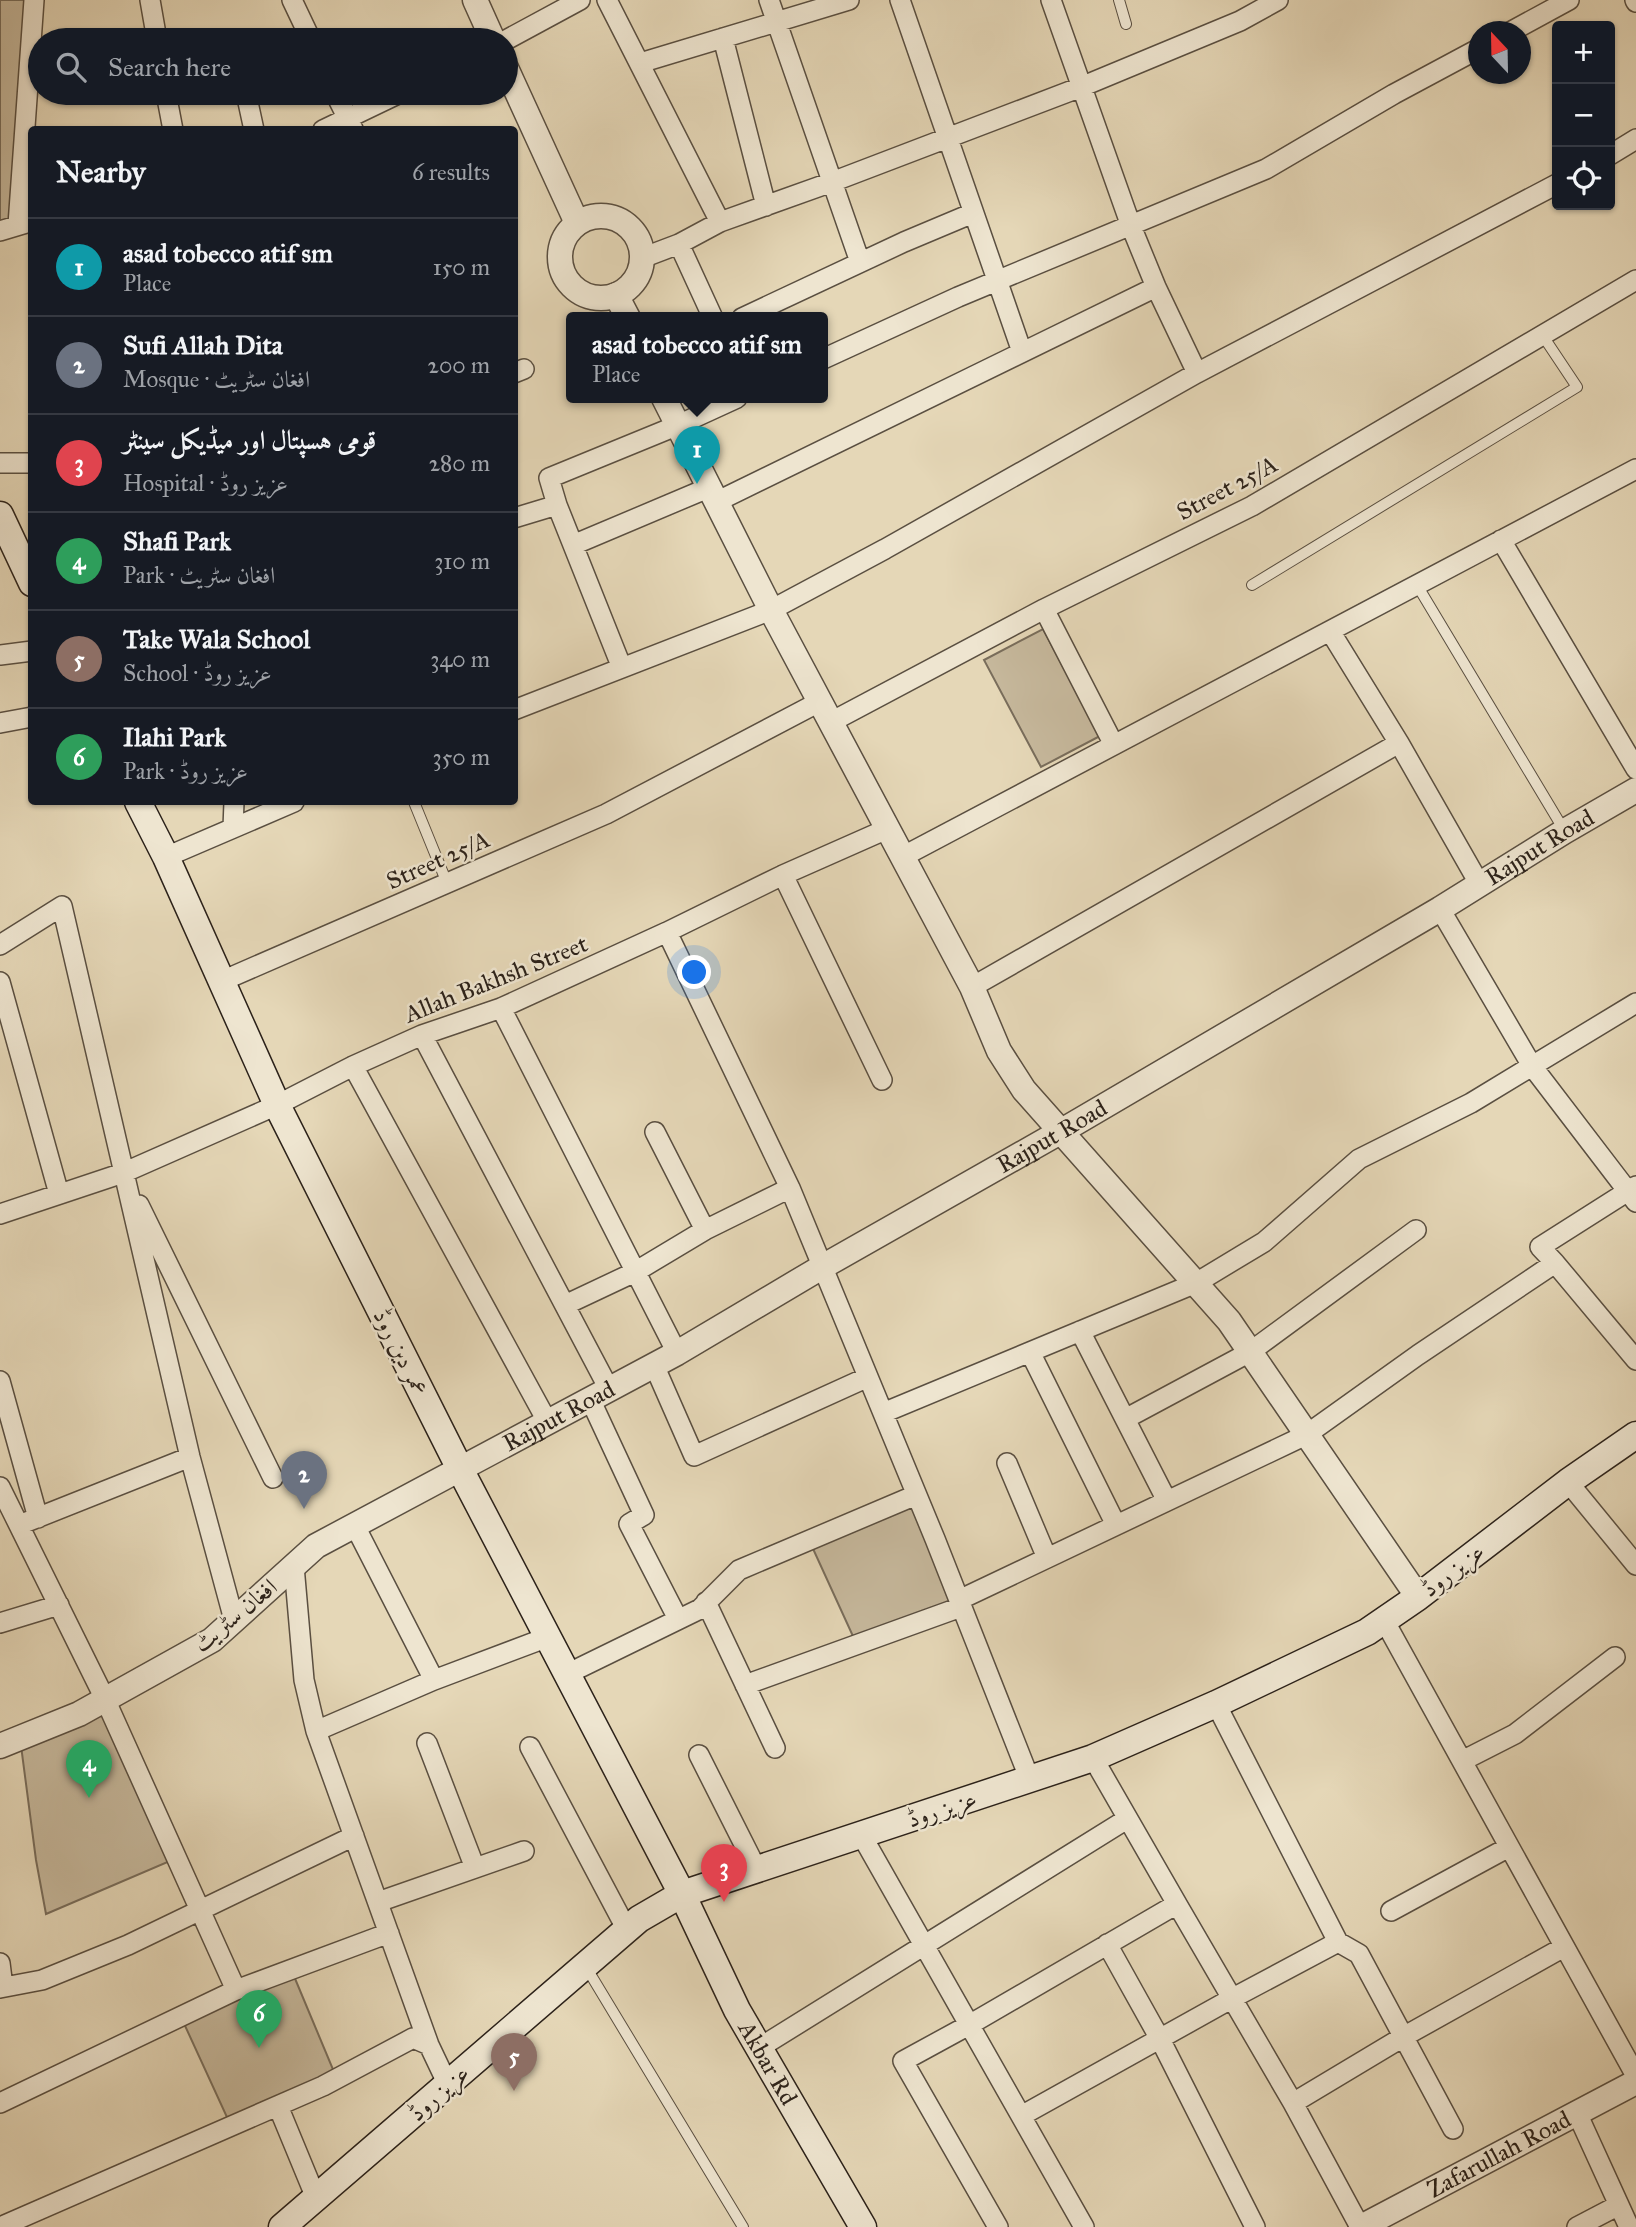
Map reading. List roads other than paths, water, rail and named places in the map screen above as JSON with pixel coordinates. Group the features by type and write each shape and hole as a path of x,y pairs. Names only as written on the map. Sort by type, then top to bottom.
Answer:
{"main road":[{"path":"0,514 7,547 28,577"},
{"name":"عمر دین روڈ","path":"140,805 166,857 277,1105 461,1471 682,1894"},
{"name":"عزیز روڈ","path":"282,2227 627,1930 659,1906 682,1894 1093,1758 1216,1704 1367,1632 1418,1597 1568,1482 1636,1435"},
{"name":"Akbar Rd","path":"682,1894 737,2010 863,2227"}],"street":[{"path":"32,28 34,0"},
{"path":"150,0 155,28"},
{"path":"292,0 305,28"},
{"path":"475,0 488,28"},
{"path":"518,34 580,0"},
{"path":"607,0 720,222"},
{"path":"769,0 860,262"},
{"path":"640,63 849,0"},
{"path":"900,0 1022,352"},
{"path":"1051,0 1131,226 1156,287 1197,373"},
{"path":"642,258 679,244 720,222 1081,87 1240,21 1278,0"},
{"path":"1530,21 1569,0"},
{"path":"723,38 766,206"},
{"path":"828,357 997,281 1266,169 1394,94 1468,55"},
{"path":"17,226 28,80"},
{"path":"518,94 577,223"},
{"path":"168,105 172,126"},
{"path":"249,105 253,126"},
{"path":"341,105 351,124 381,105"},
{"path":"1615,152 1636,139"},
{"path":"518,708 771,610 885,549 1197,373 1552,187"},
{"path":"755,312 973,213"},
{"path":"596,216 616,218 632,230 638,239 642,258 635,281 616,295 593,298 578,292 566,280 560,266 560,250 566,235 577,223 596,216"},
{"path":"679,244 710,312"},
{"name":"Street 25/A","path":"222,981 606,814 1044,609 1252,506 1636,280"},
{"path":"573,545 712,495 1156,287"},
{"path":"616,295 625,312"},
{"path":"666,403 771,610 972,987 999,1051 1024,1090 1229,1321 1418,1597"},
{"path":"622,668 548,478 726,403"},
{"path":"0,463 28,463"},
{"path":"902,857 1636,469"},
{"path":"518,517 557,505"},
{"path":"1501,540 1636,769"},
{"path":"1044,609 1114,745"},
{"path":"1330,631 1399,743 1480,885"},
{"path":"0,655 28,652"},
{"path":"0,723 28,718"},
{"path":"972,987 1399,743"},
{"name":"Rajput Road","path":"461,1471 547,1421 677,1353 1060,1132 1440,909 1636,790"},
{"path":"233,828 234,805"},
{"path":"166,857 287,805"},
{"name":"Allah Bakhsh Street","path":"0,1214 123,1173 277,1105 422,1035 501,1008 783,875 887,830"},
{"path":"783,875 882,1080"},
{"path":"0,945 62,906 190,1457 234,1620"},
{"path":"1440,909 1532,1066 1633,1193 1539,1247 1636,1360"},
{"path":"667,932 790,1188 869,1377 1030,1780"},
{"path":"0,982 59,1194"},
{"path":"883,1413 1196,1283 1264,1242 1359,1158 1471,1103 1636,1003"},
{"path":"501,1008 677,1353"},
{"path":"422,1035 565,1305 644,1515 629,1524 678,1619"},
{"path":"353,1066 547,1421"},
{"path":"655,1132 705,1230"},
{"path":"123,1173 272,1478"},
{"path":"565,1305 635,1272 705,1230 790,1188"},
{"path":"1125,1419 1250,1352 1416,1230"},
{"path":"745,1685 960,1603 1047,1558 1307,1435 1418,1355 1555,1263"},
{"path":"1080,1331 1167,1501"},
{"path":"1030,1352 1116,1525"},
{"path":"654,1365 694,1455 869,1377"},
{"path":"0,1381 38,1518"},
{"path":"19,1525 190,1457"},
{"path":"1007,1463 1047,1558"},
{"name":"افغان سٹریٹ","path":"0,1746 79,1714 212,1640 316,1546 461,1471"},
{"path":"1568,1482 1636,1565"},
{"path":"0,1487 105,1699 236,1990"},
{"path":"568,1674 699,1609 739,1570 916,1495"},
{"path":"355,1526 434,1680"},
{"path":"294,1566 304,1680 316,1731 429,2045 448,2085"},
{"path":"706,1602 775,1748"},
{"path":"0,1623 59,1605"},
{"path":"1384,1620 1636,2076"},
{"path":"316,1731 434,1680 548,1637"},
{"path":"1462,1761 1515,1734 1615,1657"},
{"path":"1216,1704 1338,1941 1359,1954 1452,2129"},
{"path":"427,1743 475,1868"},
{"path":"530,1747 627,1930"},
{"path":"699,1755 757,1870"},
{"path":"1093,1758 1293,2103 1361,2227"},
{"path":"759,2049 1127,1819"},
{"path":"0,1963 2,1988 42,1980 128,1945 354,1836"},
{"path":"862,1836 1084,2227"},
{"path":"1391,1911 1509,1847"},
{"path":"378,1902 524,1850"},
{"path":"998,2227 903,2061 1177,1903"},
{"path":"0,2103 236,1990 389,1933"},
{"path":"1021,2116 1338,1941"},
{"path":"1107,1944 1160,2039 1255,2227"},
{"path":"1293,2103 1403,2037 1564,1947"},
{"path":"0,2227 323,2086 413,2038 429,2045"},
{"name":"Zafarullah Road","path":"1361,2227 1636,2082"},
{"path":"278,2106 316,2199"},
{"path":"1577,2113 1629,2227"},
{"path":"1577,2227 1619,2205"}],"lane":[{"path":"1119,0 1126,24"},
{"path":"1252,586 1577,387 1543,336"},
{"path":"1417,584 1565,831"},
{"path":"415,805 447,883"},
{"path":"586,1966 743,2227"}],"place":[{"name":"asad tobecco atif sm","path":"697,484"},
{"name":"Sufi Allah Dita","path":"304,1509"},
{"name":"Shafi Park","path":"89,1798"},
{"name":"قومی ہسپتال اور میڈیکل سینٹر","path":"724,1902"},
{"name":"Ilahi Park","path":"259,2048"},
{"name":"Take Wala School","path":"514,2091"}]}
